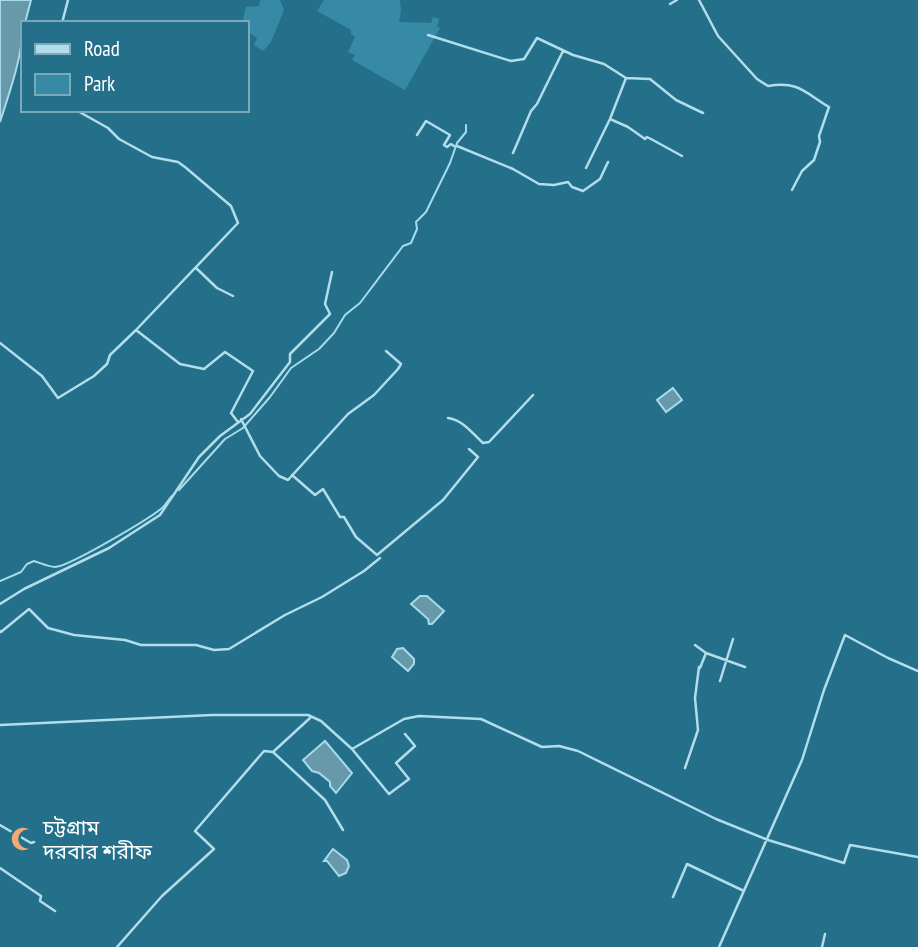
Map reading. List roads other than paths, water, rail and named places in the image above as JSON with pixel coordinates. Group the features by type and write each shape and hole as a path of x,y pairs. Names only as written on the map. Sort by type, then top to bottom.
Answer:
{"street":[{"path":"63,21 68,0"},
{"path":"670,4 677,0"},
{"path":"699,0 718,36 757,79 768,86 784,83 802,90 829,107 814,160 802,172 792,190"},
{"path":"428,35 511,61 524,59 537,38 563,51 604,64 626,78 650,79 676,100 704,113"},
{"path":"513,153 531,111 563,51"},
{"path":"586,167 610,119 626,78"},
{"path":"0,343 42,376 58,398 94,376 107,364 110,355 237,223 231,206 178,162 152,157 119,139 108,128 80,112"},
{"path":"610,119 682,156"},
{"path":"417,135 426,121 450,135 444,145 447,147 451,144 513,169 539,184 568,182 572,187 583,191 600,179 608,162"},
{"path":"196,268 217,288 233,296"},
{"path":"0,604 24,589 109,548 160,515 199,457 250,414 290,362 290,354 330,314 325,304 332,272"},
{"path":"136,330 180,364 204,369 225,352 253,371 231,413 240,421 260,456 284,480 292,475 348,414 374,395 398,369 401,364 386,351"},
{"path":"447,418 463,424 483,443 489,442 533,395"},
{"path":"292,475 315,495 323,489 356,537 376,555 443,500 478,457 468,449"},
{"path":"0,631 29,609 48,628 74,635 125,640 141,645 196,645 214,650 229,649 285,615 322,597 380,558"},
{"path":"719,947 804,753 807,737 845,635 918,671"},
{"path":"720,681 733,639"},
{"path":"695,645 706,653 745,667"},
{"path":"685,768 698,730 695,698 700,667 706,653"},
{"path":"0,725 212,715 311,717 321,721 352,748 389,794 409,779 396,763 415,746 405,734"},
{"path":"352,748 404,719 419,716 481,719 542,747 559,746 578,751 642,780 716,819 768,840 844,863 850,845 918,857"},
{"path":"273,752 311,717"},
{"path":"117,947 162,896 214,849 195,831 264,751 273,752 325,800 343,830"},
{"path":"0,825 31,843 34,842"},
{"path":"673,897 687,864 744,891"},
{"path":"0,868 41,896 40,901 55,911"},
{"path":"821,947 825,934"}],"waterway":[{"path":"179,490 225,439 243,428 291,368 319,349 334,333 345,315 360,303 403,246 411,243 417,229 416,222 426,212 457,143 466,132 466,125"},
{"path":"0,581 21,572 27,564 34,561 47,566 63,565 154,514 172,496"}],"place":[{"name":"চট্টগ্রাম দরবার শরীফ","path":"23,839"}]}
